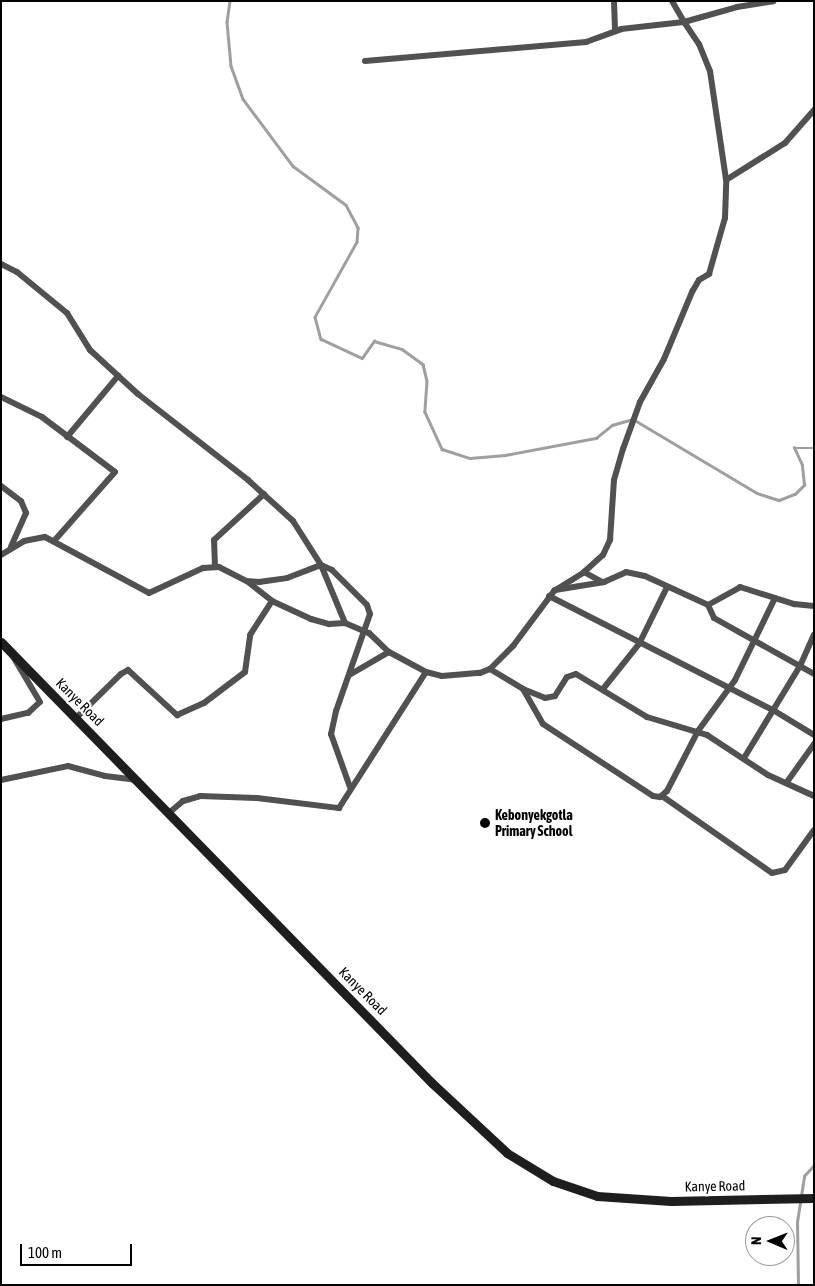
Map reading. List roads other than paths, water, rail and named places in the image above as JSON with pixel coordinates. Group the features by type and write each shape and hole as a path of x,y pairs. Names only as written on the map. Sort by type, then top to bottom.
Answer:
{"main road":[{"name":"Kanye Road","path":"1,642 170,812 432,1082 507,1153 532,1169 570,1188 619,1199 814,1198"}],"street":[{"path":"614,1 615,31"},
{"path":"1,555 11,547 39,537 54,541 145,593 152,592 196,570 215,567 247,581 272,601 310,619 329,624 345,623 365,631 389,652 426,672 470,675 490,669 523,635 549,596 595,563 610,540 614,480 622,449 640,402 664,359 699,280 709,274 725,218 726,180 710,71 699,44 672,1"},
{"path":"365,61 586,42 615,31 684,22 737,7 774,1"},
{"path":"726,180 785,143 814,110"},
{"path":"1,264 17,272 67,313 90,350 118,376 264,494 293,520 321,565 345,623"},
{"path":"67,438 118,376"},
{"path":"1,397 26,407 112,469 114,475 54,541"},
{"path":"1,486 21,501 26,512 11,547"},
{"path":"215,567 214,540 264,494"},
{"path":"595,563 599,580"},
{"path":"247,581 286,578 321,565 332,570 367,606 370,614 351,674 336,711 332,734 350,787"},
{"path":"584,572 599,580"},
{"path":"554,591 626,572 645,576 708,605 718,602 738,587 775,598 814,606"},
{"path":"603,689 638,644 667,587"},
{"path":"549,596 728,690 773,710 814,735"},
{"path":"662,796 698,732 728,690 755,641 775,598"},
{"path":"76,718 120,674 128,670 175,715 204,703 245,672 250,635 272,601"},
{"path":"708,605 714,618 814,674"},
{"path":"744,758 800,666 814,635"},
{"path":"351,674 389,652"},
{"path":"1,719 28,713 40,702 11,653"},
{"path":"490,669 523,689 544,698 553,697 567,677 573,674 603,689 647,717 698,732 744,758 768,775 814,796"},
{"path":"170,812 183,801 200,796 257,798 336,808 343,804 350,787 426,672"},
{"path":"523,689 543,724 654,796 662,796 772,873 783,872 814,830"},
{"path":"786,782 814,744"},
{"path":"1,780 68,766 105,776 138,780"}],"waterway":[{"path":"230,1 227,22 231,66 243,99 293,166 346,205 358,228 357,242 315,317 321,339 362,358 374,341 402,349 423,364 427,381 425,412 442,449 470,458 505,455 596,438 612,425 633,419 757,493 779,500 795,494 804,485 802,465 794,448 814,448"},
{"path":"801,1196 804,1176 814,1165"},
{"path":"798,1285 797,1222 800,1202"}],"place":[{"name":"Kebonyekgotla Primary School","path":"485,823"}]}
